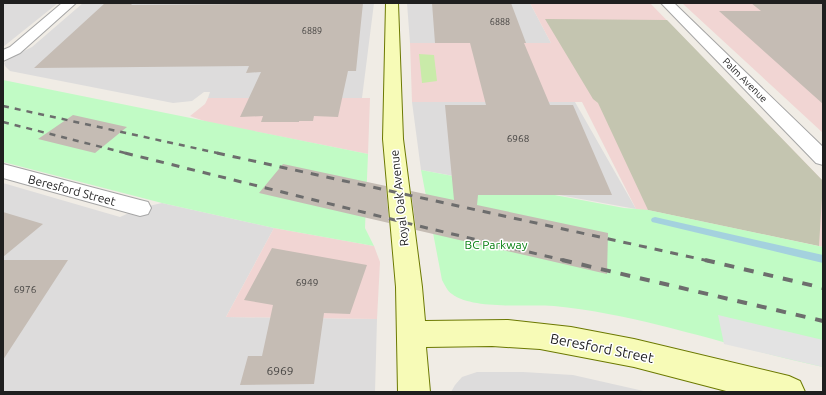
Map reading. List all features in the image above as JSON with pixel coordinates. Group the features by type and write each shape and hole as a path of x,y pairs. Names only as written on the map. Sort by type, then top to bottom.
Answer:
{"street":[{"path":"3,56 15,50 70,3"},
{"name":"Royal Oak Avenue","path":"392,3 393,139 412,334 414,392"},
{"name":"Palm Avenue","path":"667,3 823,158"},
{"name":"Beresford Street","path":"3,172 140,208"},
{"name":"Beresford Street","path":"412,334 478,333 546,337 634,353 789,392"}],"shaded area":[{"path":"3,3 58,3 3,47"},
{"path":"83,3 374,3 362,98 208,98 210,92 204,92 192,101 173,103 10,71 5,66 4,63 8,59 32,47"},
{"path":"407,3 530,3 551,43 410,43"},
{"path":"530,3 650,3 823,181 823,247 636,209 582,102 412,102 410,43 551,43"},
{"path":"682,3 823,3 823,133"},
{"path":"545,19 667,20 823,181 819,246 648,210 598,103 593,99"},
{"path":"208,98 370,98 368,154 207,122 190,116 205,104"},
{"path":"412,102 575,102 636,209 421,170"},
{"path":"3,183 120,217 140,208 162,203 274,228 226,317 377,319 375,392 3,392"},
{"path":"274,228 374,246 380,262 377,319 226,317"},
{"path":"718,315 823,340 823,367 724,344"},
{"path":"477,372 523,372 573,375 648,392 451,392 462,377"}],"green space":[{"path":"419,54 434,55 437,81 422,83"},
{"path":"3,80 368,154 365,228 374,246 274,228 162,203 3,162"},
{"name":"BC Parkway","path":"421,170 624,208 648,210 823,247 823,367 655,324 588,310 554,306 486,304 461,299 450,293 442,280"}],"building":[{"path":"105,3 133,3 131,5 363,3 356,71 348,71 338,117 314,116 313,121 261,122 263,116 240,117 261,72 246,73 249,66 34,68"},
{"path":"432,3 511,3 526,43 524,43 550,105 573,105 612,195 478,195 477,205 608,233 607,274 416,230 411,191 454,200 445,105 486,105 470,43 435,43"},
{"path":"751,3 823,3 823,104 719,11 761,11"},
{"path":"73,115 127,127 95,153 38,139"},
{"path":"283,164 386,186 389,223 259,193"},
{"path":"3,212 43,224 3,257"},
{"path":"272,248 367,265 350,314 324,313 314,384 240,385 248,356 262,356 273,305 244,300"},
{"path":"3,260 68,260 3,360"}],"waterway":[{"path":"655,220 823,259"}],"railway":[{"path":"3,106 222,154"},
{"path":"3,122 128,154"},
{"path":"217,153 709,261"},
{"path":"128,154 567,261"},
{"path":"562,260 823,321"},
{"path":"705,260 823,288"}]}
